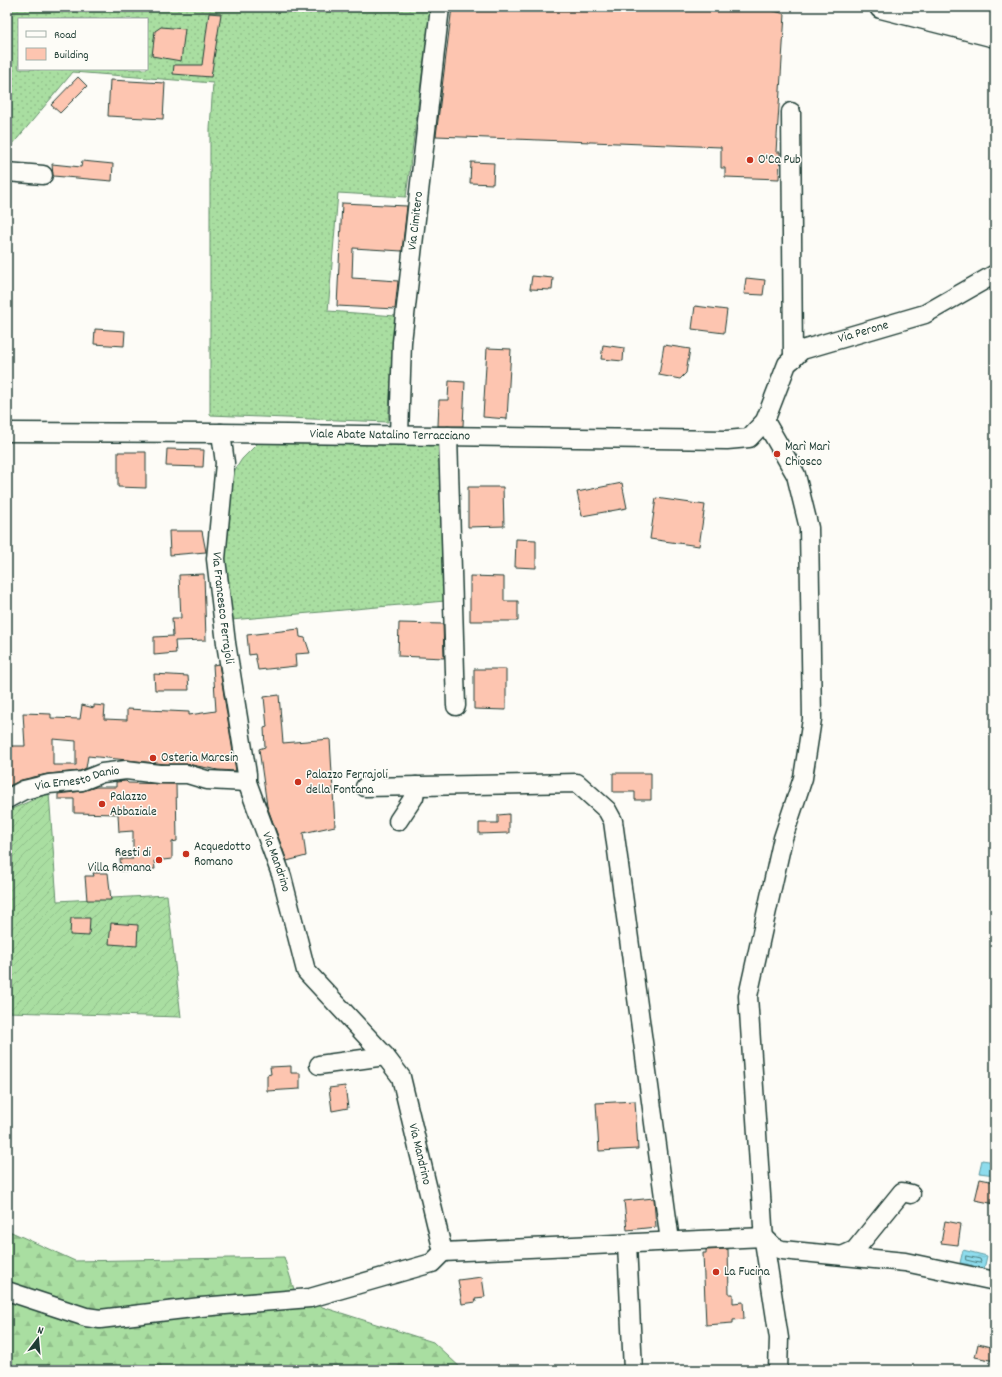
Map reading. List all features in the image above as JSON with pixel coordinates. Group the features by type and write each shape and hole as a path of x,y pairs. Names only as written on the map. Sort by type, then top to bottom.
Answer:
{"highway":[{"path":"881,7 995,36"},
{"path":"948,7 995,19"}],"street":[{"name":"Via Cimitero","path":"399,435 402,342 440,7"},
{"path":"791,112 793,359"},
{"path":"7,172 43,175"},
{"name":"Via Perone","path":"765,421 787,364 802,350 926,314 995,274"},
{"name":"Viale Abate Natalino Terracciano","path":"7,432 221,433 727,440 749,438 765,421"},
{"path":"765,421 796,475 809,528 812,719 803,778 784,838 748,996 764,1237 779,1338 778,1370"},
{"name":"Via Francesco Ferrajoli","path":"221,433 224,463 216,559 226,643 246,767 246,782"},
{"path":"448,436 456,706"},
{"name":"Via Ernesto Danio","path":"7,799 24,790 49,784 82,782 102,773 126,770 159,774 187,774 207,780 246,782"},
{"name":"Via Mandrino","path":"246,782 282,877 306,971 385,1056 401,1077 443,1252"},
{"path":"365,787 577,783 607,810 613,821 670,1242"},
{"path":"398,821 414,797 416,786"},
{"path":"319,1065 385,1056"},
{"path":"844,1255 855,1250 902,1192 911,1194"},
{"path":"7,1291 86,1317 100,1319 201,1307 310,1298 432,1263 443,1252 764,1237 774,1247 782,1250 905,1262 995,1281"},
{"path":"627,1244 633,1370"}],"green space":[{"path":"7,7 319,7 349,10 350,7 431,7 406,197 338,193 328,311 396,316 388,422 210,415 210,129 213,83 73,72 7,151"},
{"path":"262,439 441,443 445,601 231,620 220,559 231,476 242,459"},
{"path":"49,793 57,901 167,895 181,1017 7,1012 7,811"},
{"path":"7,1230 75,1261 284,1257 297,1299 433,1342 463,1370 7,1370"}],"water":[{"path":"982,1160 995,1162 995,1175 979,1173"},
{"path":"963,1250 987,1256 984,1269 960,1263"}],"building":[{"path":"452,7 760,7 785,14 776,152 780,152 779,179 725,177 725,168 721,168 721,147 436,136"},
{"path":"209,13 221,14 211,77 173,74 174,65 202,65"},
{"path":"161,27 185,29 181,61 152,56 155,31"},
{"path":"78,77 87,86 60,113 51,105"},
{"path":"110,80 165,83 163,119 108,116"},
{"path":"82,161 113,164 112,181 53,176 52,164 81,167"},
{"path":"471,162 494,163 493,184 470,183"},
{"path":"342,203 407,206 402,251 353,248 352,278 398,281 395,309 337,306"},
{"path":"532,276 553,278 552,290 530,289"},
{"path":"746,278 765,280 763,295 744,294"},
{"path":"695,306 727,310 724,333 692,329"},
{"path":"95,329 125,331 124,346 94,344"},
{"path":"603,345 624,348 623,361 601,359"},
{"path":"664,345 690,349 686,373 680,379 659,375"},
{"path":"487,348 511,349 507,419 483,417"},
{"path":"449,381 465,382 463,426 438,426 439,400 448,400"},
{"path":"167,449 204,450 203,467 166,466"},
{"path":"118,452 146,452 146,488 118,487"},
{"path":"622,483 627,508 582,516 577,492"},
{"path":"468,487 503,487 504,526 468,527"},
{"path":"656,498 705,505 699,546 650,539"},
{"path":"169,531 202,531 206,552 170,555"},
{"path":"516,539 536,540 536,568 515,567"},
{"path":"204,574 206,640 175,641 176,653 154,655 154,637 173,636 172,618 181,618 179,575"},
{"path":"470,576 504,577 504,601 518,601 518,621 470,621"},
{"path":"399,623 443,624 444,658 398,656"},
{"path":"299,629 300,637 305,638 310,653 295,654 296,666 258,670 255,654 249,655 247,635"},
{"path":"219,664 236,771 218,770 187,764 166,764 88,756 86,768 80,771 47,774 21,780 7,787 7,746 25,746 23,713 51,714 51,718 80,719 82,705 94,708 94,705 105,706 104,719 127,720 127,709 189,712 189,715 216,711 213,665","holes":["53,739 76,741 76,765 53,765"]},
{"path":"474,669 506,669 506,710 474,709"},
{"path":"154,674 188,676 189,690 155,690"},
{"name":"Palazzo Ferrajoli della Fontana","path":"279,695 283,743 330,739 335,826 303,833 306,856 287,861 267,806 259,749 265,747 264,728 267,727 264,697"},
{"path":"613,773 651,773 651,800 635,800 635,792 613,792"},
{"path":"126,781 128,783 176,784 177,841 172,842 172,859 154,861 155,869 121,871 120,859 133,859 133,831 119,832 118,814 74,813 74,799 58,799 58,794 83,791 96,787 116,787 116,782"},
{"path":"509,814 509,833 479,834 479,823 498,823 498,815"},
{"path":"93,873 108,873 111,900 87,900 85,876 94,876"},
{"path":"71,918 90,918 89,936 70,935"},
{"path":"111,923 138,925 137,946 109,944"},
{"path":"291,1066 291,1073 300,1073 300,1089 267,1091 267,1075 271,1074 270,1067"},
{"path":"345,1086 348,1108 332,1111 329,1088"},
{"path":"635,1101 638,1149 599,1151 596,1103"},
{"path":"980,1179 995,1182 995,1204 975,1200"},
{"path":"654,1198 656,1227 627,1230 624,1201"},
{"path":"945,1221 961,1224 958,1245 941,1243"},
{"path":"728,1249 729,1294 733,1294 733,1303 743,1302 744,1319 733,1320 733,1323 706,1325 703,1253 706,1253 706,1250"},
{"path":"482,1277 485,1297 475,1298 476,1302 462,1304 458,1280"},
{"path":"978,1344 995,1348 995,1361 975,1357"}],"place":[{"name":"O'Ca Pub","path":"750,160"},
{"name":"Marì Marì Chiosco","path":"777,454"},
{"name":"Osteria Marcsin","path":"153,758"},
{"name":"Palazzo Ferrajoli della Fontana","path":"298,782"},
{"name":"Palazzo Abbaziale","path":"102,804"},
{"name":"Acquedotto Romano","path":"186,854"},
{"name":"Resti di Villa Romana","path":"159,860"},
{"name":"La Fucina","path":"716,1272"}]}
